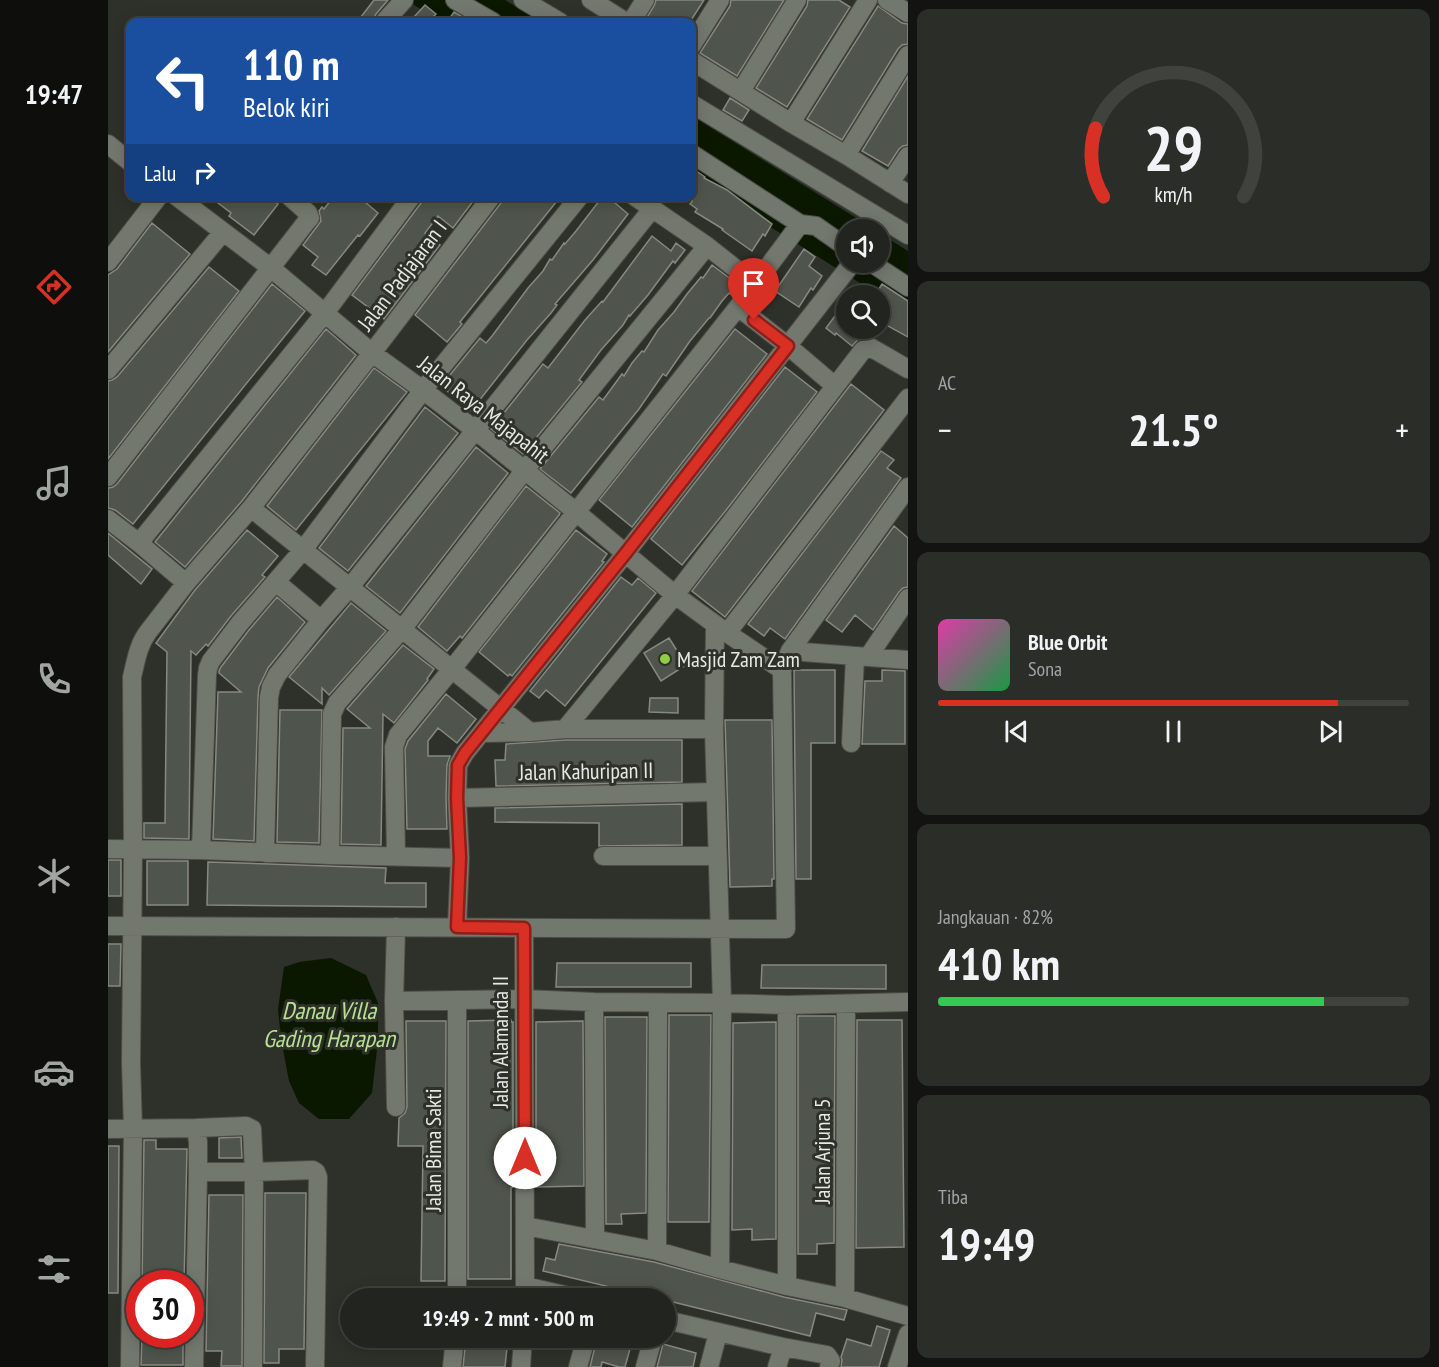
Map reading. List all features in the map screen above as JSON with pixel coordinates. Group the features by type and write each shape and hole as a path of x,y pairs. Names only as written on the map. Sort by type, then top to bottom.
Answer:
{"street":[{"path":"388,18 404,0"},
{"path":"455,0 486,18"},
{"path":"523,0 553,18"},
{"path":"591,0 620,18"},
{"path":"634,18 645,0"},
{"path":"696,39 720,0"},
{"path":"741,91 797,0"},
{"path":"887,0 908,13"},
{"path":"791,123 859,3"},
{"path":"846,155 908,55"},
{"path":"696,63 908,194"},
{"path":"696,106 908,235"},
{"path":"108,144 126,159"},
{"path":"890,183 908,156"},
{"path":"696,157 801,224 816,226 836,240"},
{"path":"108,262 155,201"},
{"name":"Jalan Raya Majapahit","path":"183,201 271,268 372,353 475,430 675,595 783,670"},
{"path":"108,477 310,218 295,201"},
{"path":"139,543 325,313 405,201"},
{"name":"Jalan Padjajaran I","path":"130,1367 133,1129 131,1063 132,677 138,651 144,638 186,583 251,508 488,201"},
{"path":"201,850 208,668 211,661 240,622 303,549 423,390 576,201"},
{"path":"641,201 707,246 755,284"},
{"path":"265,853 269,697 277,675 652,209"},
{"path":"396,856 394,747 398,735 738,307 801,224"},
{"path":"108,370 223,232"},
{"path":"330,855 332,714 337,703 403,628 524,471 707,246"},
{"path":"457,927 460,858 458,765 465,753 625,554 844,273"},
{"path":"887,273 908,287"},
{"path":"738,307 836,386"},
{"path":"565,729 675,595 863,350 870,347 908,369"},
{"path":"720,1269 722,1003 714,729 721,628 905,410"},
{"path":"108,926 786,929 783,670 790,651 908,486"},
{"path":"251,508 530,732"},
{"path":"108,519 186,583"},
{"path":"276,582 321,620"},
{"path":"851,743 862,657 900,620 908,598"},
{"path":"790,651 908,660"},
{"path":"481,733 565,729 714,729"},
{"name":"Jalan Kahuripan II","path":"457,798 715,792"},
{"path":"108,849 460,858"},
{"path":"603,856 717,856"},
{"path":"396,927 394,1001 396,1107"},
{"name":"Jalan Alamanda II","path":"524,928 525,1288"},
{"path":"394,1001 524,999 787,1005 908,1002"},
{"name":"Jalan Bima Sakti","path":"457,1288 458,1000"},
{"path":"594,1002 595,1239"},
{"path":"657,1251 658,1003"},
{"name":"Jalan Arjuna 5","path":"845,1298 846,1004"},
{"path":"787,1005 787,1286"},
{"path":"108,1129 246,1126 252,1129 254,1172 253,1367"},
{"path":"194,1367 198,1172 196,1128"},
{"path":"198,1172 313,1170 316,1173 318,1177 315,1367"},
{"path":"525,1226 657,1251 908,1316"},
{"path":"676,1322 826,1355 831,1361 829,1367"},
{"path":"710,1367 718,1333"},
{"path":"897,1367 908,1334"},
{"path":"777,1367 783,1347"},
{"path":"452,1367 454,1348"},
{"path":"521,1367 522,1348"},
{"path":"578,1367 583,1348"},
{"path":"645,1367 650,1348"}],"water":[{"path":"406,0 505,0 534,18 435,18"},
{"path":"696,118 858,219 836,219 836,268 696,180"},
{"path":"890,240 908,251 908,313 890,302 890,285 863,285 844,273 890,273"},
{"name":"Danau Villa Gading Harapan","path":"331,958 366,975 378,1003 378,1041 372,1093 349,1119 319,1119 299,1103 289,1081 281,1039 278,1009 284,967 299,962"}],"building":[{"path":"374,0 388,0 374,18 360,18"},
{"path":"656,0 704,0 693,18 646,18"},
{"path":"731,0 784,0 737,76 700,53 730,6"},
{"path":"808,0 839,0 850,7 787,107 756,88 807,6"},
{"path":"425,5 436,14 432,18 414,17"},
{"path":"878,6 902,23 908,24 908,44 898,49 842,140 807,119"},
{"path":"454,12 464,18 450,18"},
{"path":"908,76 908,145 899,149 888,166 862,151"},
{"path":"730,98 749,110 742,121 723,110"},
{"path":"696,171 704,178 727,190 772,224 752,251 695,212 697,209 690,204 696,201"},
{"path":"215,201 275,201 278,204 254,235 229,216 231,213"},
{"path":"330,201 364,201 378,213 326,275 312,265 318,257 303,245 321,221 319,211 322,207 324,209"},
{"path":"422,201 473,201 453,228 438,216 425,233 440,245 384,319 352,295"},
{"path":"502,201 557,201 460,322 462,324 447,342 415,315"},
{"path":"599,201 613,201 628,214 471,411 441,386 480,338 486,343 550,259 552,260"},
{"path":"152,223 190,254 108,352 108,275 117,269"},
{"path":"652,236 671,251 676,243 685,250 675,263 673,261 648,295 601,350 579,380 582,382 523,454 491,429 543,364 548,368 585,320 603,302"},
{"path":"804,249 815,257 809,266 822,276 799,307 775,291"},
{"path":"712,265 736,283 730,294 690,341 666,376 663,374 639,409 571,493 540,469 599,397 603,400 622,374 624,376 642,351 644,352 658,330"},
{"path":"209,267 239,291 108,459 108,381 117,377"},
{"path":"272,284 305,311 133,524 115,510 108,508 108,488 117,484"},
{"path":"890,289 908,301 908,337 890,327"},
{"path":"836,314 835,335 826,328"},
{"path":"326,329 356,355 242,501 185,567 155,542"},
{"path":"735,329 767,354 632,527 599,500"},
{"path":"843,339 859,339 852,346"},
{"path":"785,367 817,392 682,565 651,539"},
{"path":"374,368 407,392 296,530 267,506"},
{"path":"851,384 884,410 725,617 692,591"},
{"path":"425,407 458,433 348,571 319,548"},
{"path":"476,447 508,473 400,613 366,586"},
{"path":"881,451 894,460 887,468 901,478 785,639 770,628 764,636 748,624"},
{"path":"526,486 560,513 462,638 460,636 447,651 418,627"},
{"path":"894,526 908,538 908,587 899,592 873,630 855,615 842,632 826,620"},
{"path":"247,530 278,556 262,575 265,577 208,646 206,644 196,655 191,651 189,839 144,838 144,823 165,823 167,652 156,643 195,590"},
{"path":"576,530 607,554 602,561 604,562 512,676 510,674 508,676 479,652"},
{"path":"108,533 152,569 141,584 108,555"},
{"path":"621,577 632,585 638,578 656,593 565,706 546,690 539,698 530,691"},
{"path":"277,597 305,622 268,668 259,687 254,841 213,839 218,692 241,692 219,671"},
{"path":"351,603 386,631 329,695 322,688 322,704 289,677"},
{"name":"Masjid Zam Zam","path":"669,638 686,665 661,681 644,653"},
{"path":"403,645 434,669 394,723 383,714 381,845 341,844 343,728 370,728 347,709"},
{"path":"794,670 835,670 835,743 811,743 811,879 796,879"},
{"path":"882,670 905,671 905,744 862,744 865,681 882,681"},
{"path":"446,694 476,719 457,743 438,728 428,741 428,756 450,756 447,765 447,829 407,829 405,749 408,741"},
{"path":"650,698 678,698 678,713 649,712"},
{"path":"280,710 322,710 319,843 277,842"},
{"path":"725,720 772,720 774,879 772,879 772,886 730,887"},
{"path":"565,740 682,740 682,782 496,786 495,760 505,760 506,744"},
{"path":"682,804 682,845 599,846 599,823 495,822 495,808"},
{"path":"108,860 121,860 121,896 108,896"},
{"path":"147,861 188,861 188,905 147,905"},
{"path":"208,862 386,868 385,883 426,883 426,907 207,905"},
{"path":"108,944 121,944 120,986 108,986"},
{"path":"557,963 691,963 691,987 556,987"},
{"path":"762,965 886,965 886,989 761,988"},
{"path":"669,1015 711,1015 709,1222 668,1222"},
{"path":"798,1016 835,1016 834,1243 817,1244 817,1254 798,1254"},
{"path":"605,1017 647,1017 646,1213 621,1214 622,1224 606,1224"},
{"path":"511,1020 513,1022 513,1187 511,1188 511,1279 468,1279 468,1021"},
{"path":"857,1020 902,1020 904,1247 856,1248"},
{"path":"406,1021 446,1021 445,1281 421,1281 423,1146 398,1146 399,1118 405,1113 407,1107"},
{"path":"583,1021 584,1186 536,1187 536,1022"},
{"path":"776,1022 776,1239 752,1240 752,1229 732,1230 733,1023"},
{"path":"241,1137 242,1158 219,1158 219,1138"},
{"path":"144,1140 156,1140 156,1149 187,1149 184,1270 142,1270"},
{"path":"108,1146 119,1146 118,1293 108,1293"},
{"path":"265,1193 306,1193 304,1349 279,1349 279,1363 264,1363"},
{"path":"209,1195 243,1195 242,1366 221,1366 222,1351 206,1351"},
{"path":"559,1244 654,1262 784,1297 847,1310 844,1320 816,1313 810,1336 676,1303 676,1288 614,1288 543,1271 546,1258 555,1260"},
{"path":"877,1326 890,1330 879,1367 841,1367 841,1357 847,1339 871,1346"},
{"path":"142,1348 183,1348 183,1365 141,1365"},
{"path":"465,1348 507,1348 505,1367 463,1367"},
{"path":"595,1348 630,1348 625,1367 602,1362 601,1367 590,1367"},
{"path":"662,1348 676,1348 696,1353 693,1367 657,1367"}],"place":[{"name":"Masjid Zam Zam","path":"665,659"}],"route":[{"path":"525,1158 524,928 457,927 460,858 458,765 465,753 788,346 754,320"}]}
